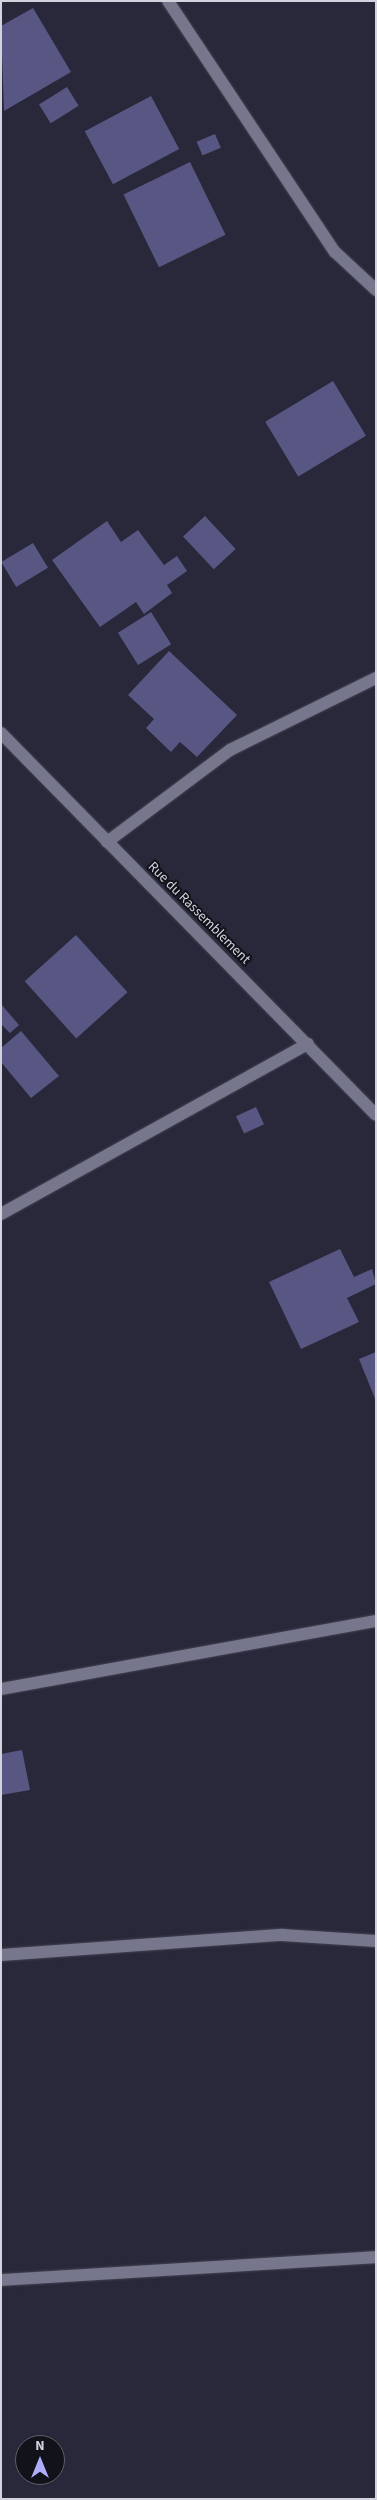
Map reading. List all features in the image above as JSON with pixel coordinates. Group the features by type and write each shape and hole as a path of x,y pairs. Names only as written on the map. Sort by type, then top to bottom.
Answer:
{"street":[{"path":"168,1 334,252 376,290"},
{"path":"107,842 230,750 376,678"},
{"name":"Rue du Rassemblement","path":"1,733 376,1115"},
{"path":"1,1214 308,1044"},
{"path":"1,1689 376,1621"},
{"path":"1,1955 282,1935 376,1941"},
{"path":"1,2280 376,2257"}],"building":[{"path":"33,8 71,72 4,111 1,26"},
{"path":"67,87 79,106 51,123 39,104"},
{"path":"151,96 179,149 113,184 85,131"},
{"path":"215,134 221,148 202,156 197,142"},
{"path":"190,162 226,235 159,267 123,194"},
{"path":"333,381 366,436 298,477 265,422"},
{"path":"205,516 236,549 214,569 183,536"},
{"path":"107,521 121,542 138,530 164,565 177,556 187,571 167,585 172,593 144,614 136,602 100,627 52,560"},
{"path":"33,543 48,568 16,587 1,562"},
{"path":"151,612 171,644 138,665 118,633"},
{"path":"169,651 237,715 197,757 180,742 171,752 146,728 154,719 128,695"},
{"path":"76,935 128,992 76,1038 25,981"},
{"path":"1,1004 19,1025 10,1033 1,1024"},
{"path":"21,1031 59,1076 31,1098 1,1062 1,1048"},
{"path":"256,1107 264,1124 244,1134 236,1116"},
{"path":"340,1249 354,1277 372,1269 376,1284 347,1298 359,1322 301,1349 269,1282"},
{"path":"376,1352 376,1401 359,1359"},
{"path":"22,1750 30,1790 1,1795 1,1754"}]}
